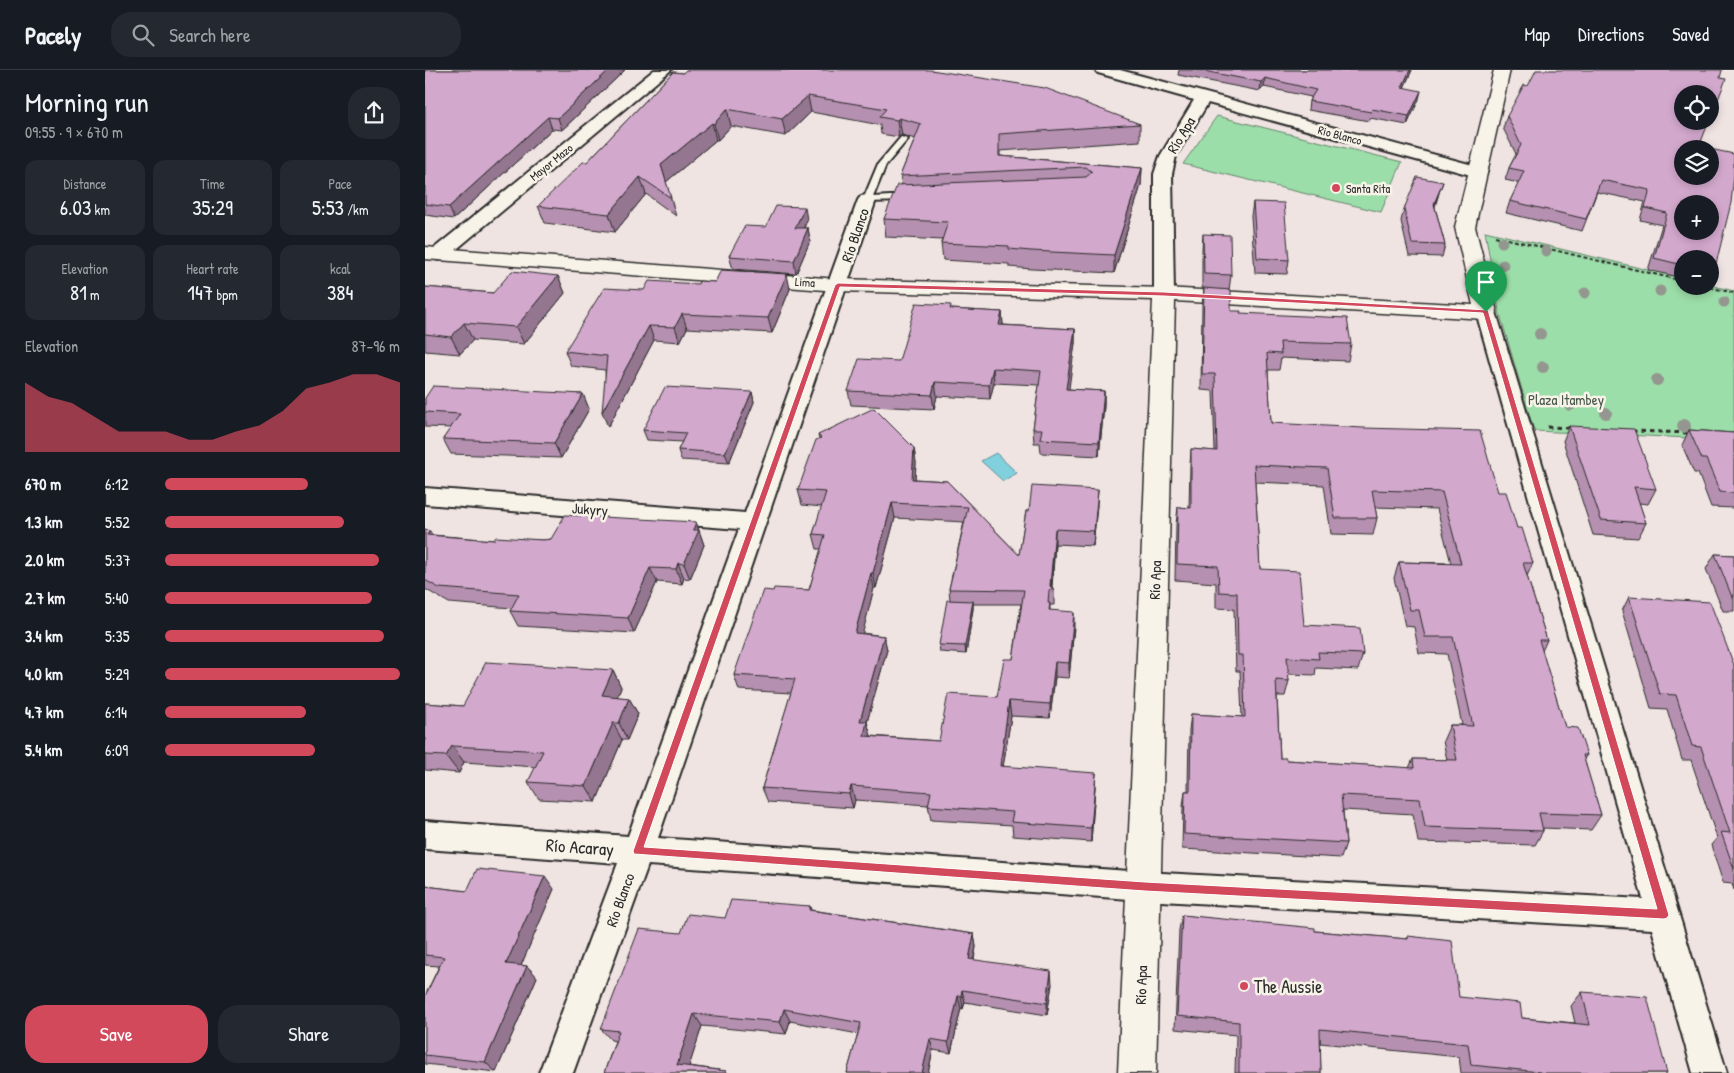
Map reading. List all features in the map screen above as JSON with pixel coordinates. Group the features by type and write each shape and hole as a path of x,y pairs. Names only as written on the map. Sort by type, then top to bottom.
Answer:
{"street":[{"name":"Mayor Mazo","path":"432,253 663,70"},
{"path":"1103,70 1203,98"},
{"path":"1502,70 1465,227 1486,312 1710,1073"},
{"name":"Rio Blanco","path":"1203,98 1478,172"},
{"name":"Río Apa","path":"1137,1073 1145,886 1164,294 1163,174 1168,156 1203,98"},
{"name":"Río Blanco","path":"555,1073 638,851 867,200"},
{"name":"Lima","path":"432,253 838,285 1164,294 1486,312"},
{"name":"Jukyry","path":"425,496 755,522"},
{"name":"Río Acaray","path":"425,835 1145,886 1664,915"}],"lane":[{"name":"Río Blanco","path":"867,200 883,164 904,139"},
{"path":"867,200 917,197"}],"path":[{"path":"1489,234 1674,279"},
{"path":"1719,290 1734,294"},
{"path":"1538,427 1577,429"},
{"path":"1626,431 1695,434"}],"green space":[{"name":"Santa Rita","path":"1217,116 1402,162 1381,212 1183,164"},
{"name":"Plaza Itambey","path":"1485,231 1674,276 1674,295 1719,295 1719,287 1734,291 1734,440 1534,431 1499,311"}],"water":[{"path":"996,453 1017,473 1003,481 981,461"}],"building":[{"path":"425,70 609,70 558,118 548,117 449,207 425,204"},
{"path":"686,70 931,70 1045,88 1140,124 999,134 999,156 1142,168 1114,255 1031,251 1009,249 1009,246 941,243 948,222 884,219 897,185 1086,177 1092,172 1086,167 900,176 921,124 899,118 897,120 879,117 886,109 808,96 782,119 727,109 714,124 712,123 661,165 671,198 640,177 609,214 538,206 583,162 587,162 673,72 683,73"},
{"path":"1198,70 1410,70 1402,87 1421,91 1409,116 1372,109 1371,112 1309,101 1316,90 1265,78 1261,82"},
{"path":"1536,70 1722,70 1720,78 1726,79 1719,97 1719,85 1674,85 1674,130 1706,130 1702,140 1674,140 1674,185 1719,185 1719,151 1734,154 1731,203 1719,252 1719,250 1674,250 1674,263 1654,258 1667,213 1645,208 1650,190 1601,180 1586,219 1510,201 1524,171 1509,168 1521,145 1507,116 1524,85 1528,86"},
{"path":"1417,177 1443,182 1434,204 1445,245 1412,244 1404,209"},
{"path":"1253,202 1284,203 1289,260 1257,258"},
{"path":"776,206 805,207 795,228 808,228 794,261 729,256 745,226 766,227"},
{"path":"1203,234 1230,235 1231,275 1204,274"},
{"path":"721,270 787,274 768,318 682,314 675,327 649,326 602,412 607,356 565,351 604,288 644,290 649,281 698,284 699,281 715,282"},
{"path":"512,271 558,276 516,327 464,323 451,337 425,334 425,287 493,293"},
{"path":"1204,288 1231,290 1231,311 1347,318 1351,344 1280,342 1281,354 1267,353 1271,423 1480,431 1498,492 1506,492 1517,528 1522,528 1533,563 1523,563 1547,640 1539,640 1565,727 1578,728 1587,755 1583,755 1601,815 1539,813 1543,831 1425,827 1420,799 1341,795 1346,843 1184,834 1185,791 1190,791 1191,714 1245,717 1243,655 1238,655 1237,593 1219,592 1218,566 1177,564 1178,507 1191,508 1191,449 1217,451 1215,374 1202,374","holes":["1254,465 1327,468 1335,518 1377,518 1372,490 1442,492 1461,564 1399,562 1410,610 1419,610 1425,637 1453,637 1473,726 1450,725 1457,760 1413,759 1414,768 1286,760 1286,758 1280,758 1276,680 1289,681 1287,657 1319,659 1318,652 1363,654 1360,628 1304,625 1299,571 1260,569"]},
{"path":"916,303 951,305 950,309 1002,312 999,325 1075,329 1066,389 1104,391 1099,442 1040,439 1042,429 1033,429 1041,371 993,368 989,385 935,382 932,395 848,391 859,359 899,361"},
{"path":"433,386 583,394 554,443 443,439 460,414 425,412 425,398"},
{"path":"665,387 752,392 725,453 678,450 686,433 643,430"},
{"path":"874,408 914,448 912,479 947,481 1019,555 1026,511 1029,511 1032,486 1098,490 1094,531 1055,529 1050,586 1054,590 1049,590 1048,603 1050,603 1049,610 1074,612 1069,663 1055,662 1050,704 1009,701 1000,766 1096,773 1091,828 1011,822 1013,812 928,806 931,792 851,786 849,794 762,788 795,679 734,675 763,590 773,591 774,588 809,590 825,535 813,534 826,492 798,490 816,440 821,438 818,435","holes":["892,503 968,507 949,589 1024,590 1013,659 1004,659 997,697 948,694 939,741 864,736 867,721 860,721 884,636 855,633"]},
{"path":"1569,426 1634,429 1656,489 1634,487 1646,523 1601,520"},
{"path":"1689,430 1734,433 1734,493 1720,492 1706,459 1702,459"},
{"path":"565,515 696,522 693,530 699,530 684,564 678,563 676,569 650,568 628,618 510,611 519,594 439,588 425,580 425,530 430,531 427,535 494,540 496,537 543,540 551,539"},
{"path":"1715,554 1734,555 1734,597 1732,597"},
{"path":"1629,597 1710,602 1734,665 1734,869 1721,832 1730,833 1701,747 1692,746 1676,695 1660,694"},
{"path":"947,600 973,601 965,646 939,645"},
{"path":"486,662 613,670 602,695 629,698 619,723 613,723 586,786 528,782 543,751 452,746 446,756 425,755 425,703 463,706"},
{"path":"477,869 545,876 506,964 527,966 485,1062 425,1055 425,996 444,957 425,955 425,886 467,891"},
{"path":"731,900 810,906 809,910 974,934 969,959 1051,971 1047,1003 962,990 961,996 958,996 948,1042 930,1039 922,1073 847,1073 861,1023 784,1009 780,1022 694,1014 677,1065 726,1071 726,1073 604,1073 619,1031 601,1029 639,929 681,933 688,914 725,918"},
{"path":"1182,915 1315,928 1315,931 1408,939 1408,936 1452,941 1459,997 1520,1003 1522,1018 1590,1025 1582,992 1647,997 1667,1073 1541,1073 1471,1065 1468,1044 1320,1029 1321,1073 1239,1073 1239,1022 1177,1016"}],"place":[{"name":"Santa Rita","path":"1336,188"},
{"name":"The Aussie","path":"1244,986"}],"route":[{"path":"838,285 1164,294 1486,312 1664,915 1145,886 638,851 838,285"}]}
